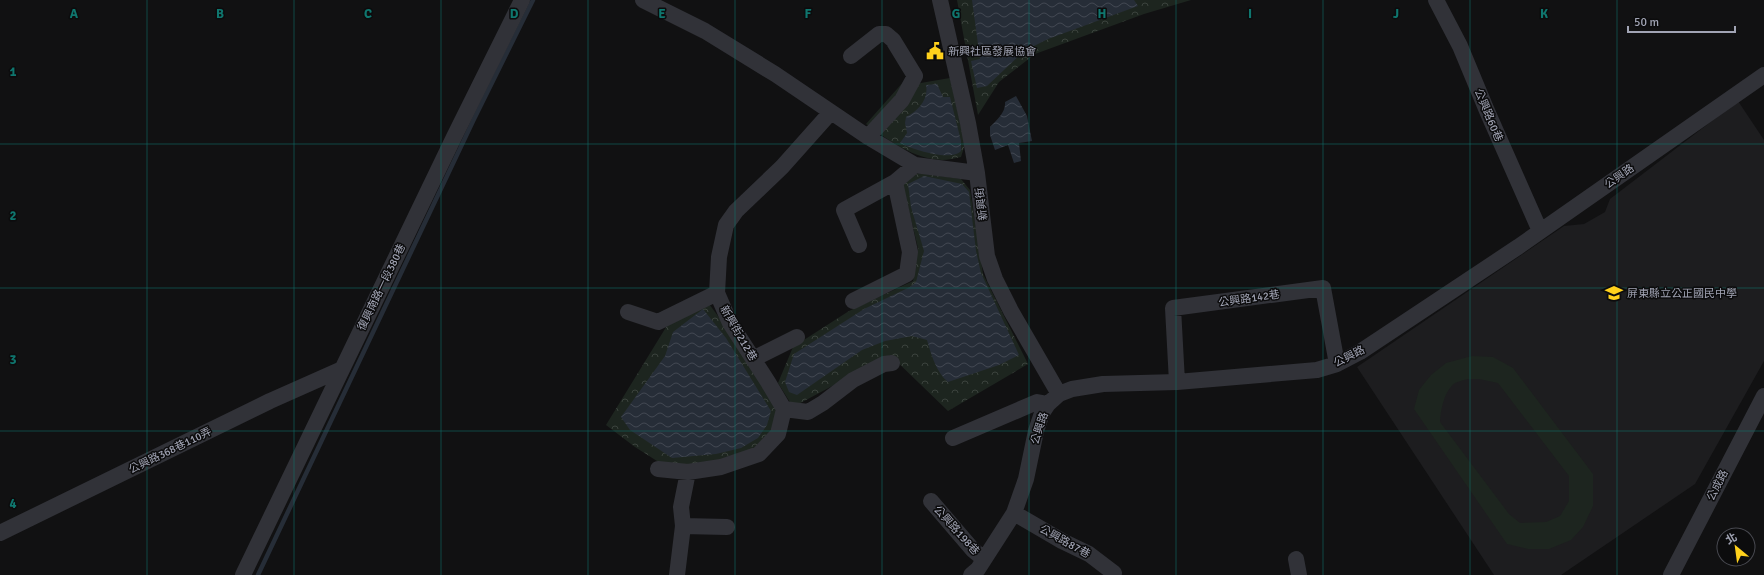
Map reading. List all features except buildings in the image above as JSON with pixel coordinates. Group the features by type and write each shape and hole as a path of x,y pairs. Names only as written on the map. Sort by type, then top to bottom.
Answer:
{"street":[{"name":"復興南路一段380巷","path":"243,575 522,0"},
{"path":"643,0 705,31 775,74 868,138 915,165 977,173"},
{"name":"新興街","path":"940,0 968,123 977,173 987,256 995,279 1053,399"},
{"name":"公興路60巷","path":"1436,0 1460,46 1540,231"},
{"path":"852,56 879,34 886,34 893,40 915,76 902,100 868,138"},
{"name":"公興路","path":"979,570 1014,513 1026,478 1036,431 1042,413 1053,399 1072,388 1103,384 1177,382 1317,370 1337,364 1360,352 1540,231 1764,75"},
{"name":"新興街212巷","path":"784,409 730,323 717,293 719,257 726,225 736,211 782,167 831,112"},
{"path":"859,245 844,210 895,182 915,165"},
{"path":"853,301 907,274 910,252 895,182"},
{"name":"公興路142巷","path":"1177,382 1173,308 1323,288 1337,364"},
{"path":"628,312 658,322 717,293"},
{"path":"753,359 798,337"},
{"path":"658,469 688,472 721,467 759,454 778,434 784,409 808,412 823,403 853,380 884,364 892,363"},
{"name":"公興路368巷110弄","path":"0,533 263,404 342,369"},
{"name":"公成路","path":"1671,575 1758,422 1764,396"},
{"path":"953,438 1037,402 1053,399"},
{"path":"677,575 683,526 681,507 688,472"},
{"name":"公興路198巷","path":"931,501 973,550 979,570"},
{"name":"公興路87巷","path":"1014,513 1062,541 1089,554 1114,573"},
{"path":"683,526 727,528"},
{"path":"1296,559 1299,575"}],"shaded area":[{"name":"屏東縣立公正國民中學","path":"1738,101 1764,140 1764,361 1695,484 1561,575 1494,575 1357,367 1564,226 1584,224 1605,212 1610,199"}],"green space":[{"path":"957,0 1191,0 1144,14 1035,54 999,82 978,115"},
{"path":"950,78 965,144 961,157 942,160 921,156 902,148 866,124 905,80 915,84"},
{"path":"919,173 961,179 970,190 983,274 1028,364 948,411 890,355 793,407 778,383 793,347 849,311 913,281 918,248 902,182"},
{"path":"709,304 736,340 777,406 772,430 752,450 715,463 668,468 635,447 606,425 668,324"},
{"path":"1472,356 1493,357 1513,368 1593,474 1593,506 1583,527 1571,540 1549,549 1528,549 1507,544 1414,409 1419,390 1431,375 1446,363","holes":["1468,379 1479,379 1498,383 1569,476 1569,501 1560,516 1546,522 1520,523 1509,514 1440,422 1444,401 1451,386 1455,383"]}],"water":[{"path":"972,0 1134,0 1138,6 1048,39 1024,51 987,86 977,88 971,61 980,59"},
{"path":"937,84 943,97 950,97 961,141 961,151 956,154 940,155 900,143 907,133 905,123 906,117 922,104 926,95 926,85"},
{"path":"1016,96 1027,116 1032,141 1019,143 1021,161 1014,163 1008,145 995,150 990,135 990,127 1003,112 1005,102"},
{"path":"924,176 962,184 969,192 976,251 981,273 1019,355 999,365 948,382 937,368 927,340 912,336 885,341 862,350 797,395 789,392 785,382 794,354 864,309 910,287 916,282 924,251 911,207 908,184"},
{"path":"703,309 726,338 771,411 767,425 758,438 741,448 716,454 672,458 630,430 621,417 665,356 673,332"}],"waterway":[{"path":"258,575 474,119 533,0"}],"place":[{"name":"新興社區發展協會","path":"935,51"},
{"name":"屏東縣立公正國民中學","path":"1614,293"}]}
